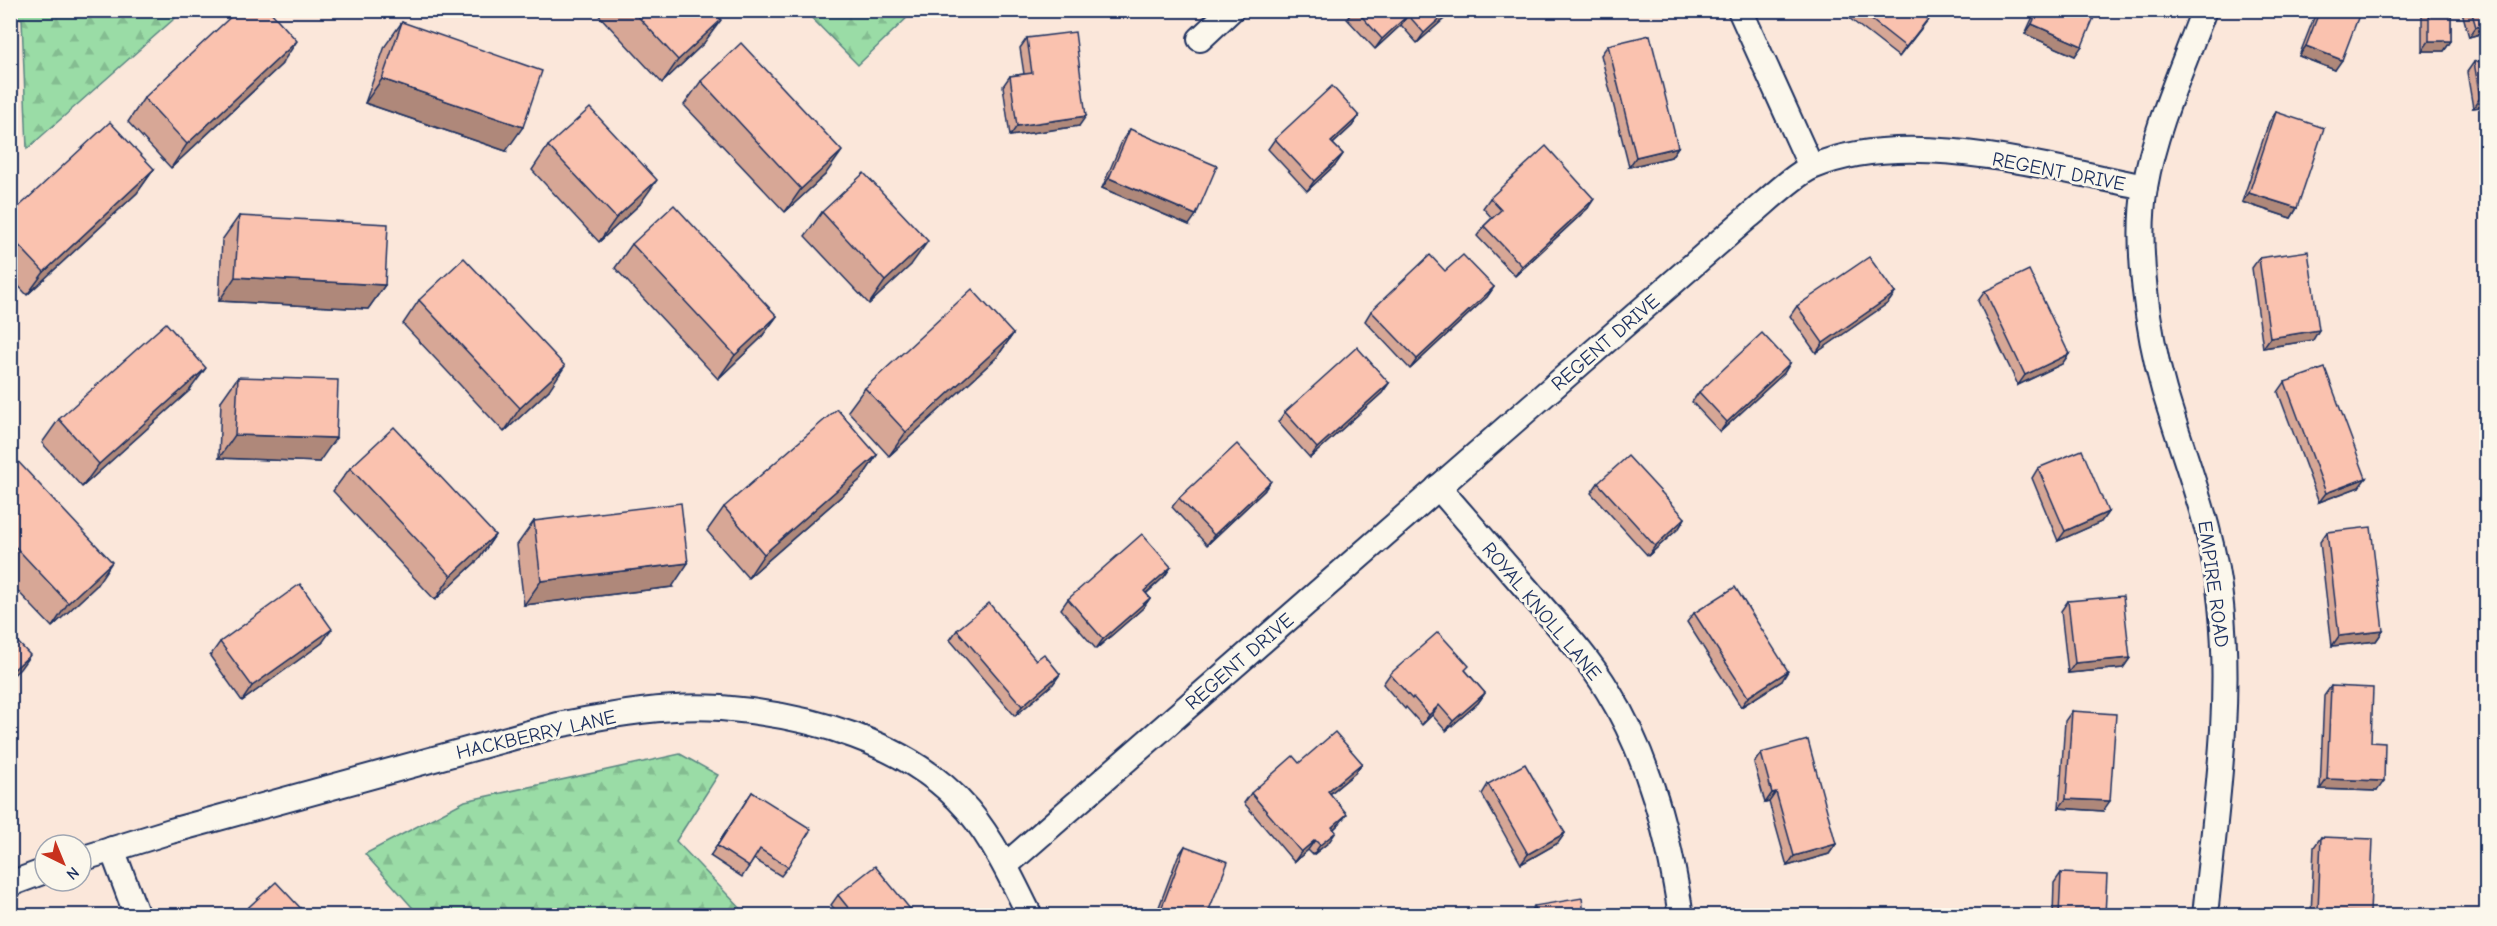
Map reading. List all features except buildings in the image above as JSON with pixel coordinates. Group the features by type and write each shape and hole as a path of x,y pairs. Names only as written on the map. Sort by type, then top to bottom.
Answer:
{"street":[{"path":"1200,39 1231,10"},
{"path":"1740,10 1811,167"},
{"name":"REGENT DRIVE","path":"1005,865 1748,217 1811,167 1863,152 1917,150 1980,155 2145,188 2160,131 2204,10"},
{"name":"EMPIRE ROAD","path":"2145,188 2144,274 2151,336 2164,389 2212,541 2221,603 2226,664 2223,729 2205,915"},
{"name":"ROYAL KNOLL LANE","path":"1438,487 1582,653 1609,691 1656,794 1674,868 1681,915"},
{"name":"HACKBERRY LANE","path":"93,855 558,725 618,714 673,708 720,708 828,728 866,740 902,758 933,778 968,810 1005,865 1030,915"},
{"path":"112,849 137,915"},
{"path":"10,884 33,875"}],"green space":[{"path":"10,11 183,11 27,149 22,19 11,15"},
{"path":"805,11 914,11 858,65"},
{"path":"680,754 718,775 676,841 747,915 419,915 365,854 465,801"}]}
